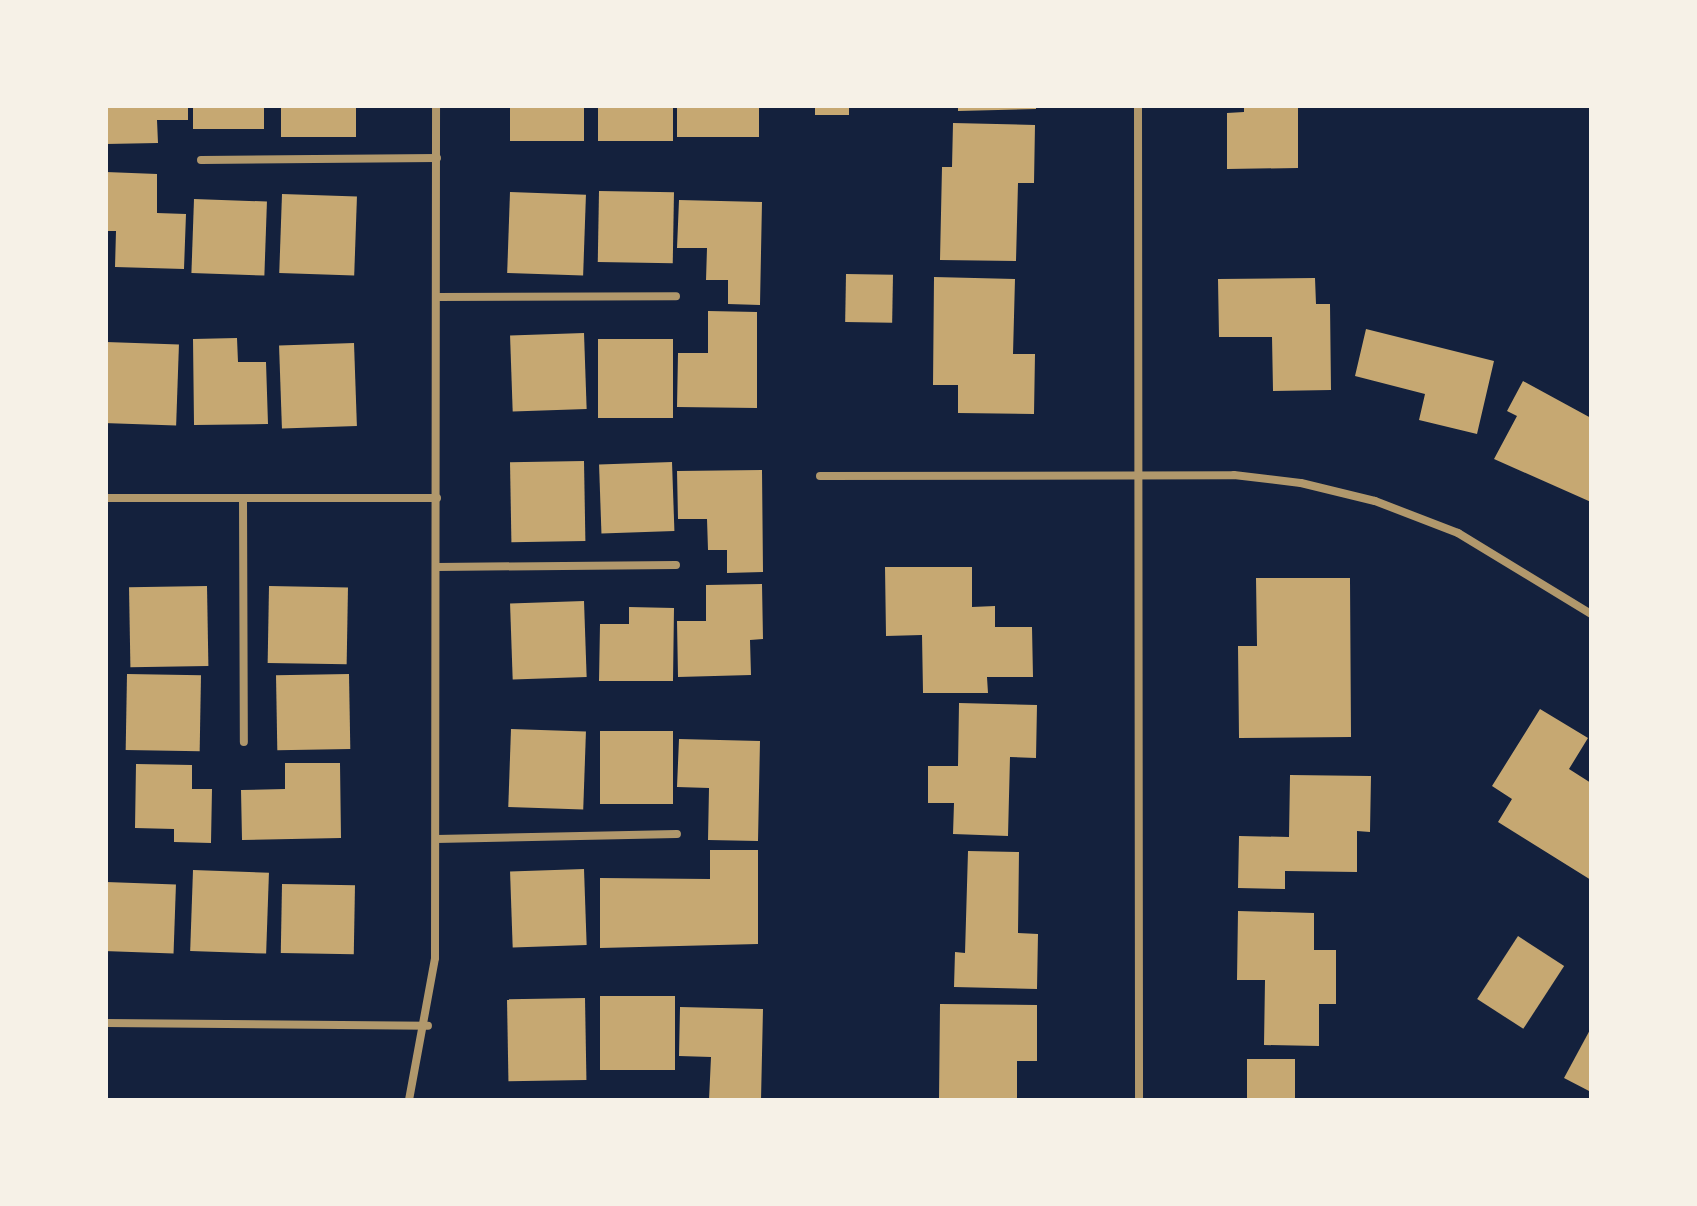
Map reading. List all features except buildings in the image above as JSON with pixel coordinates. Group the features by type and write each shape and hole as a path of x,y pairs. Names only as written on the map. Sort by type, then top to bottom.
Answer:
{"street":[{"path":"409,1100 428,1026 436,839 436,106"},
{"path":"1138,106 1139,1100"},
{"path":"201,160 437,158"},
{"path":"437,297 676,296"},
{"path":"820,476 1234,475 1375,501 1458,533 1591,614"},
{"path":"106,498 437,498"},
{"path":"243,498 244,742"},
{"path":"437,567 676,565"},
{"path":"436,839 677,834"},
{"path":"106,1023 428,1026"}]}
